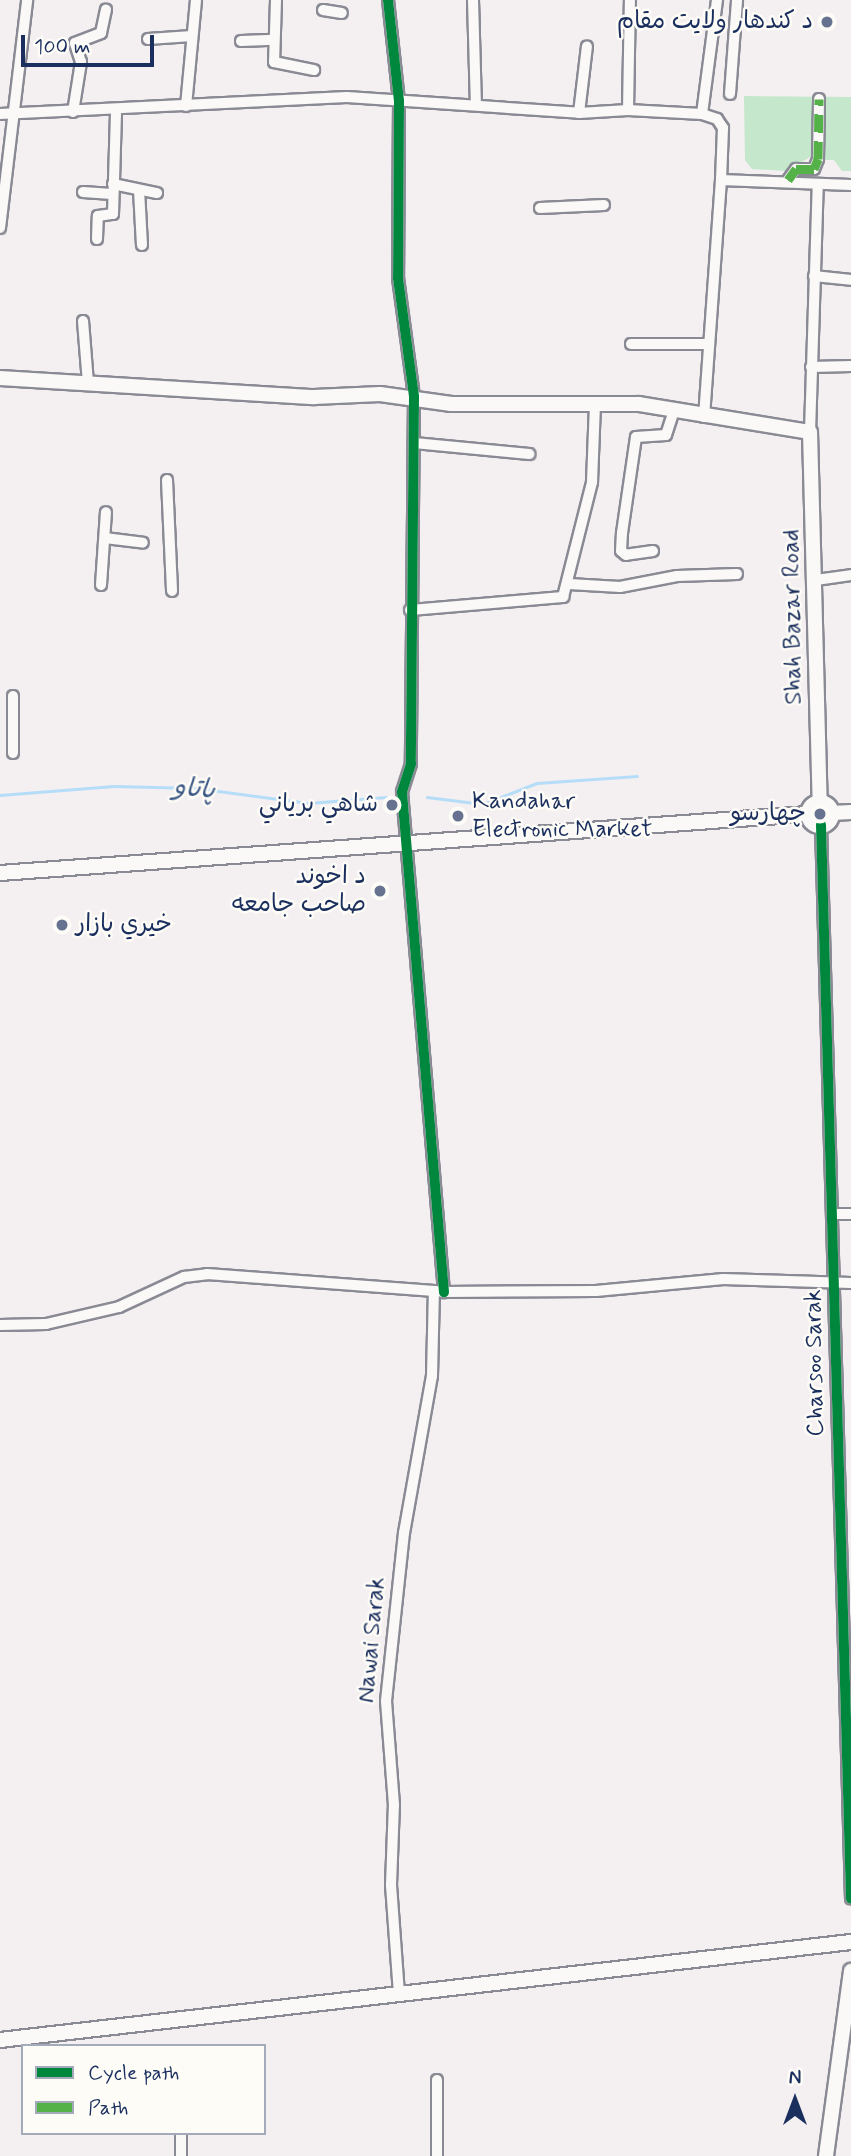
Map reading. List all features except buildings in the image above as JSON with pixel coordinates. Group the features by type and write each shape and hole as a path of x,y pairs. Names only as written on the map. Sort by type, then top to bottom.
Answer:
{"main road":[{"path":"0,378 314,397 414,397 451,404 595,404 674,410 704,417 810,432"},
{"name":"Shah Bazar Road","path":"810,432 820,802"},
{"path":"0,873 404,841 808,814 820,802 832,813"},
{"path":"808,814 821,825 832,813 851,812"},
{"path":"0,2039 851,1942"},
{"path":"826,2156 851,1971"}],"street":[{"path":"0,229 27,0"},
{"path":"186,106 196,0"},
{"path":"276,0 274,61 314,70"},
{"name":"Nawai Sarak","path":"388,0 399,101 398,278 414,397 410,610 411,764 402,792 439,1292 432,1376 404,1533 386,1701 394,1805 391,1885 399,1994"},
{"path":"473,0 477,105"},
{"path":"628,110 630,0"},
{"path":"702,114 717,0"},
{"path":"730,94 737,0"},
{"path":"73,112 81,62 75,43 100,33 106,10"},
{"path":"323,10 342,13"},
{"path":"148,39 192,36"},
{"path":"241,41 274,40"},
{"path":"579,113 587,46"},
{"path":"0,114 347,97 579,113 628,110 702,114 718,119 723,128 721,180 704,417"},
{"path":"789,180 796,169 814,169 818,159 819,99"},
{"path":"97,239 98,216 113,214 116,110"},
{"path":"721,180 851,185"},
{"path":"810,432 818,184"},
{"path":"83,192 112,189 157,193"},
{"path":"139,190 142,245"},
{"path":"540,208 604,205"},
{"path":"814,276 851,280"},
{"path":"83,321 88,383"},
{"path":"631,344 708,344"},
{"path":"811,367 851,366"},
{"path":"410,610 563,597 569,584 593,482 595,404"},
{"path":"653,551 626,555 621,551 636,437 666,435 674,410"},
{"path":"414,443 529,454"},
{"path":"167,480 172,592"},
{"path":"101,585 106,512"},
{"path":"105,538 143,542"},
{"path":"569,584 620,587 677,576 737,573"},
{"path":"816,580 851,575"},
{"path":"13,696 13,753"},
{"name":"Charsoo Sarak","path":"821,825 847,1653 851,1899"},
{"path":"832,1214 851,1213"},
{"path":"0,1325 46,1324 119,1307 184,1277 207,1274 439,1292 596,1291 723,1279 851,1283"},
{"path":"437,2080 437,2156"},
{"path":"181,2135 181,2156"}],"green space":[{"path":"744,96 851,97 851,171 842,171 834,160 816,160 815,154 787,171 752,169 745,160"}],"waterway":[{"path":"427,797 483,804 537,783 637,776"},
{"name":"پاتاو","path":"0,795 114,786 196,788 308,803 387,797"}],"marked path":[{"path":"788,180 796,169 814,169 818,159 819,99"}],"cycle path":[{"path":"388,0 399,101 398,278 414,397 411,764 402,792 444,1292"},
{"path":"821,825 851,1899"}],"place":[{"name":"د کندهار ولايت مقام","path":"827,22"},
{"name":"شاهي برياني","path":"392,805"},
{"name":"چهارسو","path":"820,814"},
{"name":"Kandahar Electronic Market","path":"458,816"},
{"name":"د اخوند صاحب جامعه","path":"380,891"},
{"name":"خیري بازار","path":"62,925"}]}
